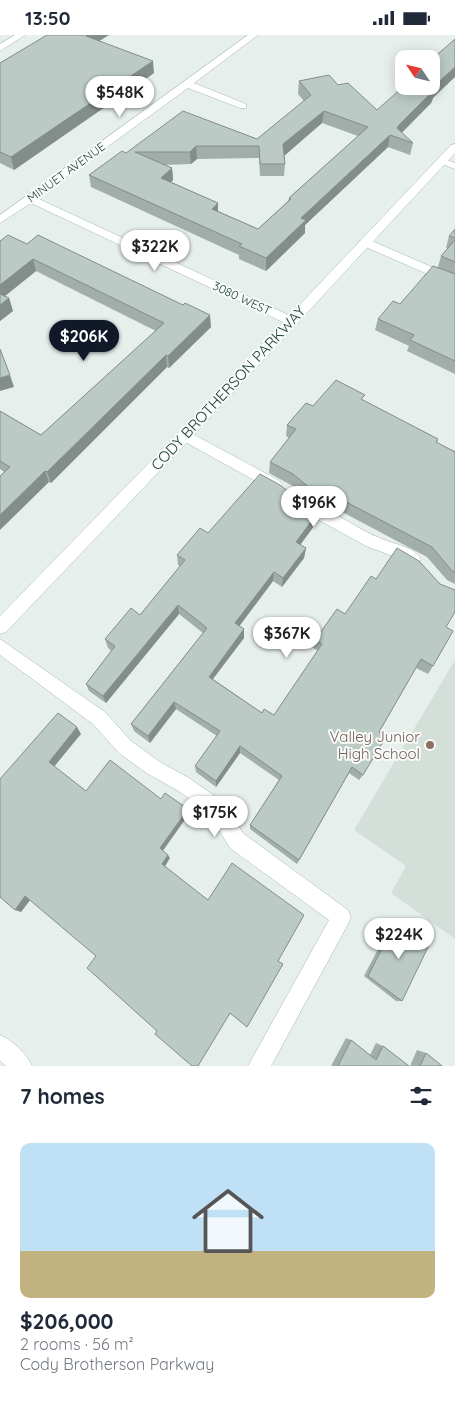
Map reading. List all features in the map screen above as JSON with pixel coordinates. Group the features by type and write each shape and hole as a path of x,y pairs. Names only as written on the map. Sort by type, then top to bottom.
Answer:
{"street":[{"path":"0,47 22,35"},
{"name":"MINUET AVENUE","path":"0,220 254,35"},
{"path":"187,84 243,106"},
{"name":"CODY BROTHERSON PARKWAY","path":"0,627 185,435 365,242 454,150"},
{"name":"3080 WEST","path":"29,198 291,321"},
{"path":"365,242 455,282"},
{"path":"185,435 288,493 312,510 370,542 398,551 421,564 426,570"},
{"path":"0,646 99,718 125,747 154,768 184,784 213,805 237,841 341,917 259,1066"},
{"path":"0,1046 21,1066"}],"lane":[{"path":"442,161 455,166"}],"shaded area":[{"name":"Valley Junior High School","path":"455,660 455,939 391,893 406,866 354,830"}],"building":[{"path":"47,35 88,35 86,36 153,61 11,157 0,152 0,63"},
{"path":"455,39 455,67 440,81 440,52"},
{"path":"329,75 338,85 348,83 377,110 395,94 429,95 397,128 413,143 390,135 301,218 306,220 266,258 239,246 242,244 89,175 122,151 126,153 183,111 257,139 311,95 299,81","holes":["324,111 368,127 289,198 291,199 258,229 212,209 218,203 161,178 172,168 135,152 190,152 196,146 259,146 260,164 285,164 283,144"]},
{"path":"455,229 455,238 449,236"},
{"path":"8,235 27,244 38,235 183,305 185,303 210,315 0,515 0,476 10,467 0,461 0,411 41,435 164,323 33,259 0,285 0,241"},
{"path":"455,240 455,262 441,256"},
{"path":"433,266 455,274 455,361 410,340 414,335 378,319 393,301 400,304"},
{"path":"0,294 9,298 0,305"},
{"path":"0,349 10,375 0,378"},
{"path":"336,380 365,395 361,399 438,439 436,442 455,452 455,572 452,571 432,547 331,494 328,498 312,490 293,474 270,462 296,429 287,425 306,403 313,406"},
{"path":"260,474 280,485 300,501 319,511 296,542 306,548 283,578 274,572 235,623 244,629 209,677 262,713 264,709 274,715 322,644 315,640 337,609 345,614 371,576 376,579 397,548 419,561 440,584 455,590 455,612 446,627 453,631 433,666 421,659 379,732 386,737 363,775 352,767 299,860 250,825 282,776 240,746 216,781 195,766 220,731 174,702 148,736 131,724 207,628 178,605 103,696 86,684 115,646 105,639 131,608 140,615 185,560 177,555 200,528 208,533"},
{"path":"58,713 77,727 49,762 86,791 110,760 161,799 165,793 188,809 160,848 168,855 162,864 208,900 232,863 304,915 278,961 283,964 247,1027 230,1013 198,1066 192,1066 155,1034 157,1031 87,968 96,956 25,896 15,910 0,897 0,779"},
{"path":"397,919 430,943 402,1001 368,976"},
{"path":"351,1040 376,1060 383,1046 409,1066 338,1066"},
{"path":"426,1053 442,1066 420,1066"}],"place":[{"name":"Valley Junior High School","path":"430,745"}]}
